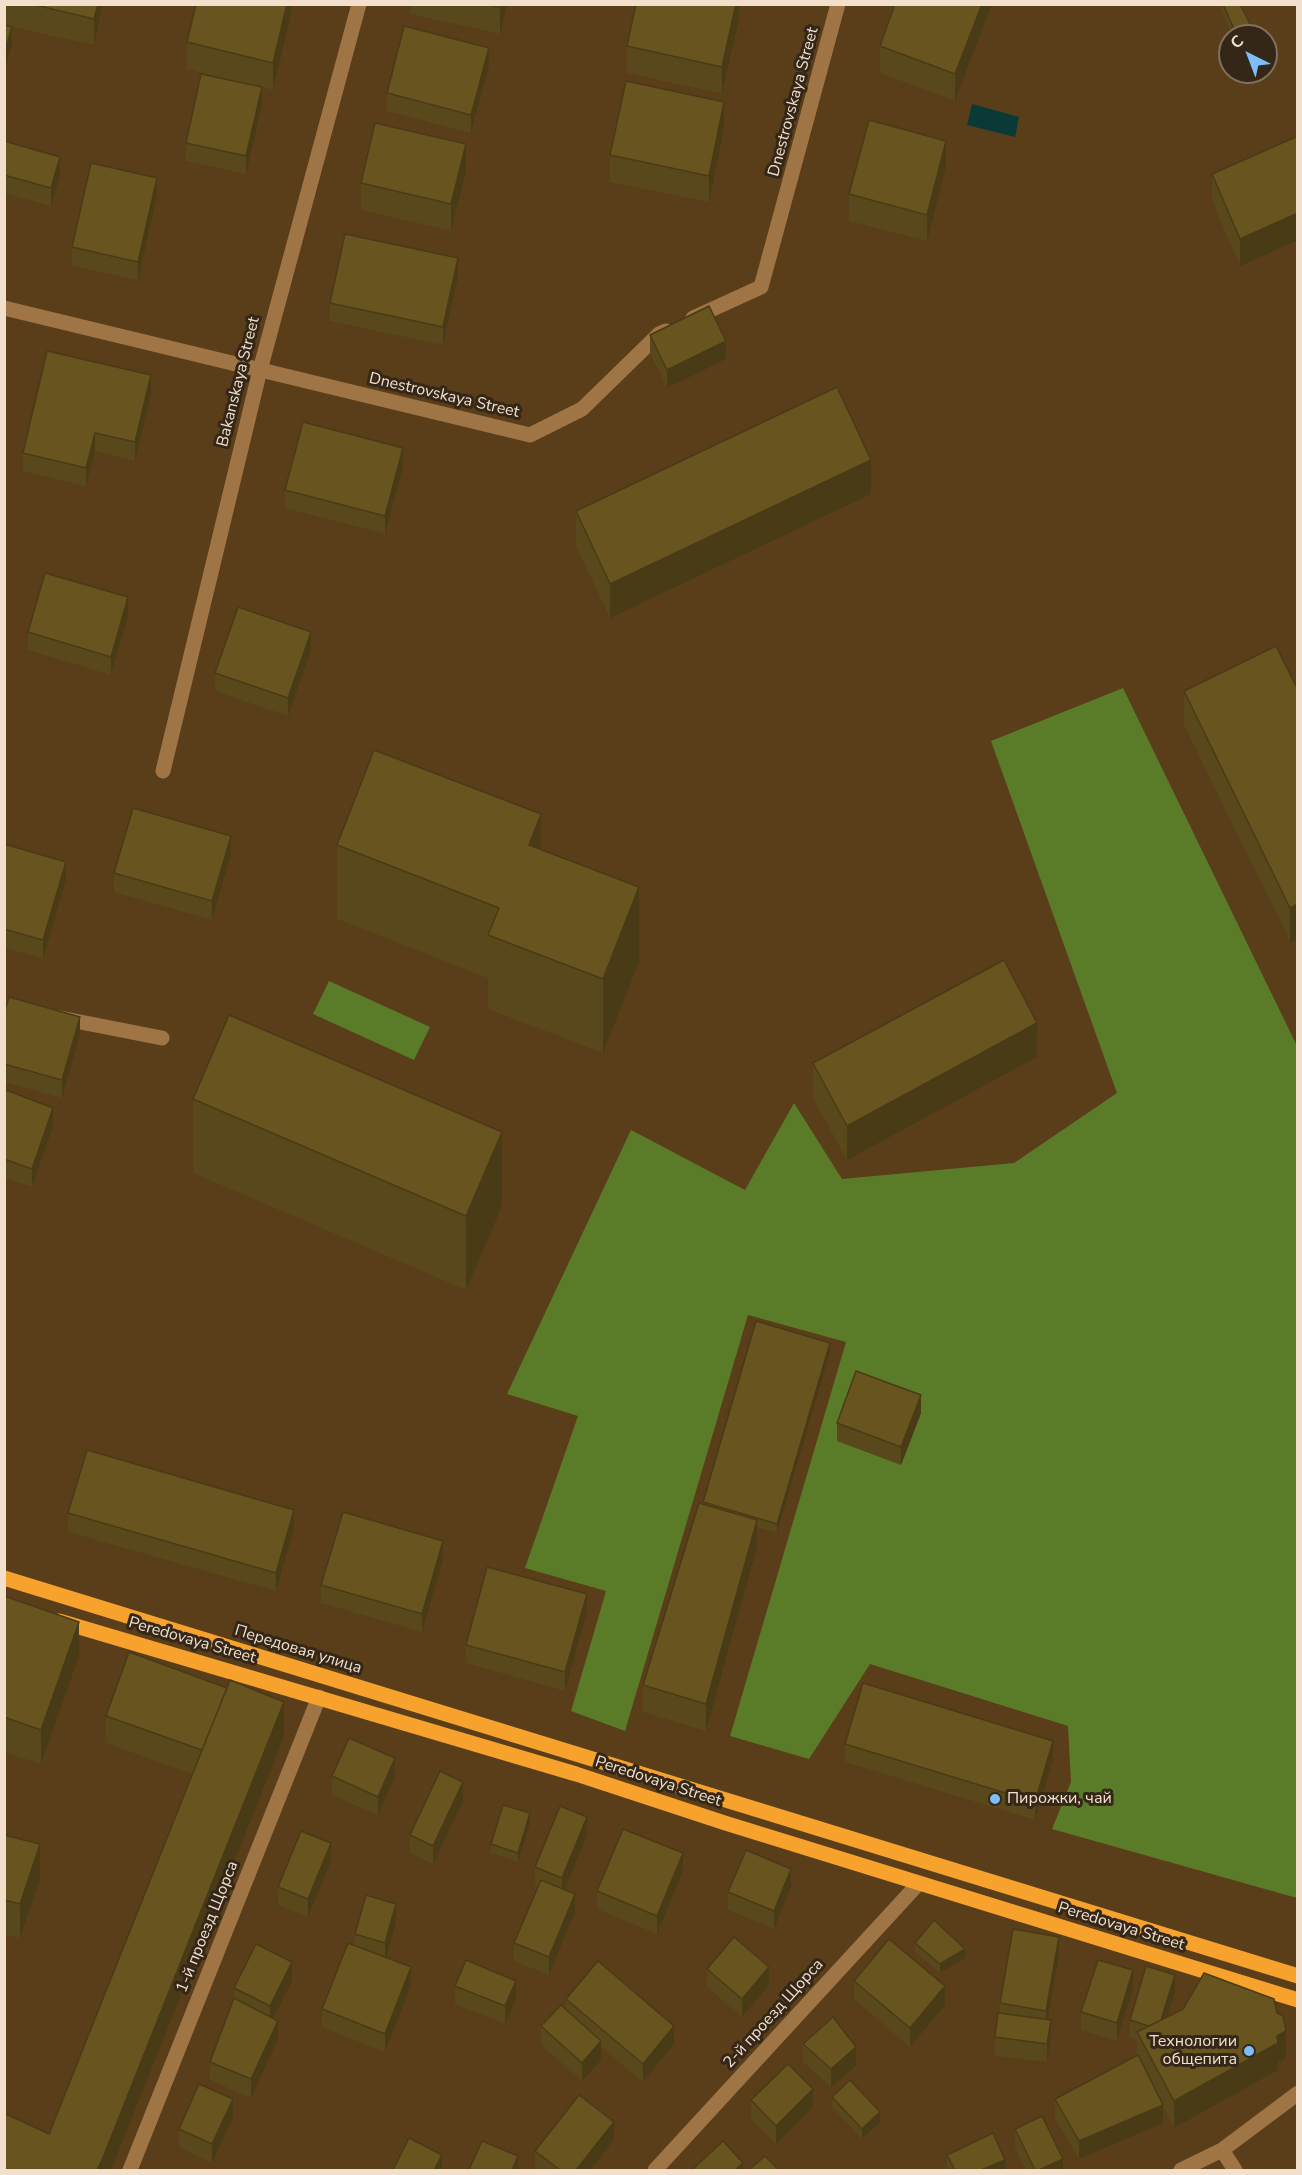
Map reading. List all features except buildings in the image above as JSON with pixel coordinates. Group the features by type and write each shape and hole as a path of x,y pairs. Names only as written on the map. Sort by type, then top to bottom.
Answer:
{"main road":[{"name":"Передовая улица","path":"4,1578 1298,1977"},
{"name":"Peredovaya Street","path":"48,1618 576,1774 1298,2000"}],"street":[{"name":"Bakanskaya Street","path":"163,771 260,370 359,4"},
{"name":"Dnestrovskaya Street","path":"4,308 530,435 582,409 659,334 761,287 838,4"},
{"path":"50,1016 162,1038"},
{"name":"1-й проезд Щорса","path":"130,2170 319,1697"},
{"name":"2-й проезд Щорса","path":"655,2170 919,1882"},
{"path":"1181,2170 1222,2150 1298,2093"},
{"path":"1222,2150 1235,2170"}],"green space":[{"path":"1123,688 1297,1046 1297,1898 1052,1829 1071,1782 1068,1726 870,1664 809,1759 730,1736 846,1342 748,1315 625,1731 571,1711 606,1591 525,1568 578,1416 507,1394 631,1130 745,1190 794,1103 842,1179 1014,1163 1117,1093 991,741"},
{"path":"329,981 430,1027 414,1060 313,1014"}],"water":[{"path":"972,104 1019,117 1015,137 967,125"}],"place":[{"name":"Пирожки, чай","path":"995,1799"},
{"name":"Технологии общепита","path":"1249,2051"}]}
